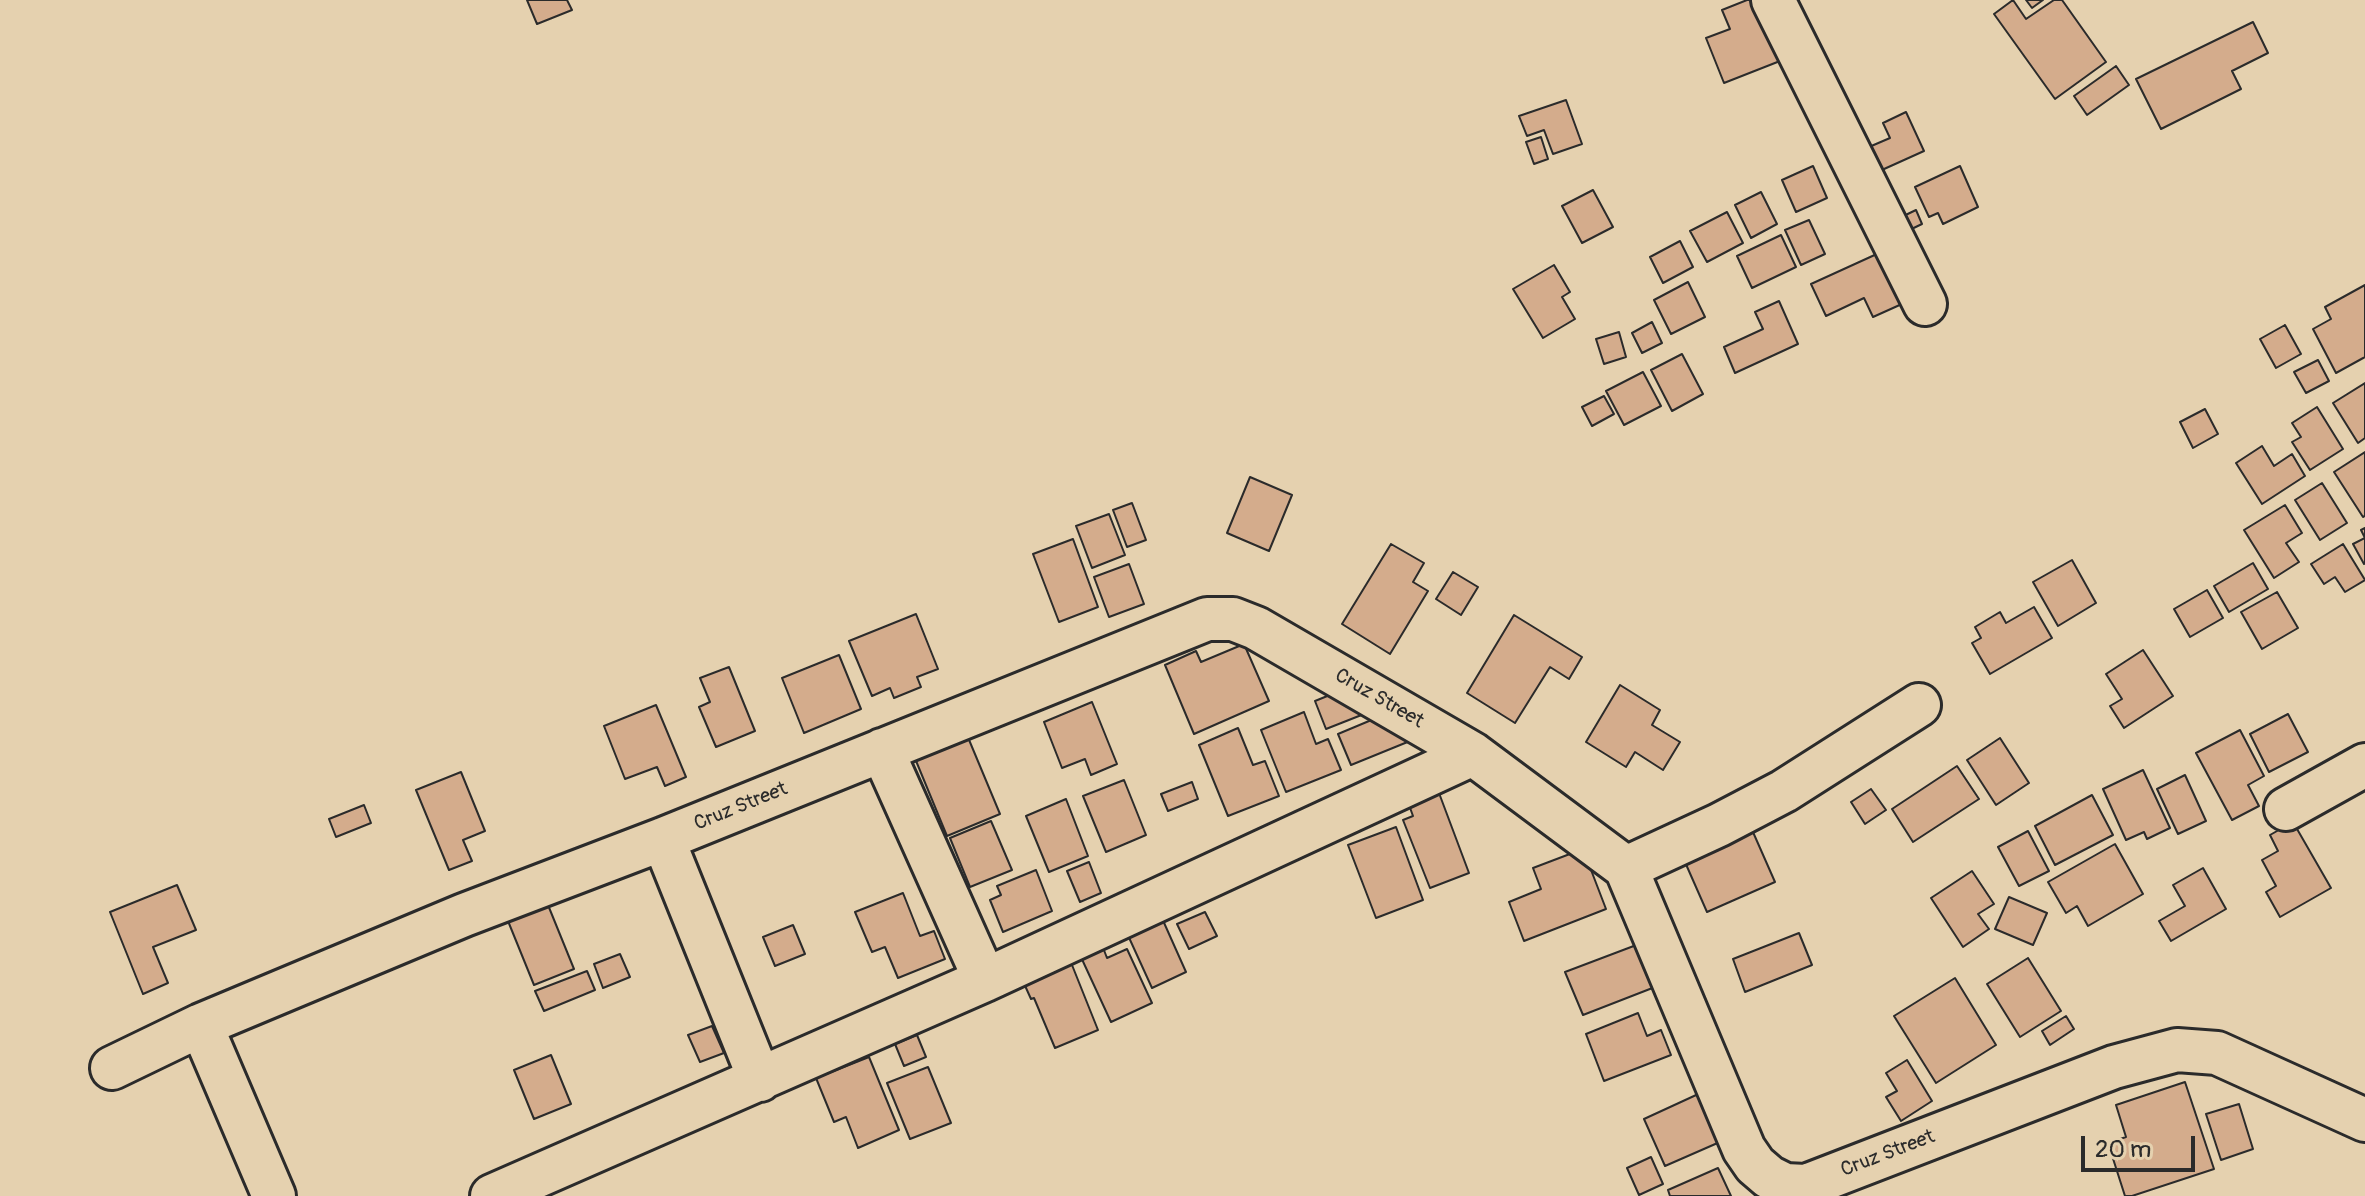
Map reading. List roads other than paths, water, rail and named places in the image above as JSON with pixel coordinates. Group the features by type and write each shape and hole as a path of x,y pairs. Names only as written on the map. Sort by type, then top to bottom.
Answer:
{"street":[{"path":"1773,0 1925,304"},
{"name":"Cruz Street","path":"112,1068 201,1025 464,915 663,839 1207,619 1233,619 1256,628 1473,754 1626,868 1744,1149 1755,1165 1769,1177 1796,1190 2114,1067 2177,1050 2217,1053 2365,1120"},
{"path":"1626,868 1784,791 1919,705"},
{"path":"882,750 985,980"},
{"path":"492,1196 985,980 1473,754"},
{"path":"2286,809 2365,765"},
{"path":"663,839 760,1080"},
{"path":"201,1025 274,1196"}]}
